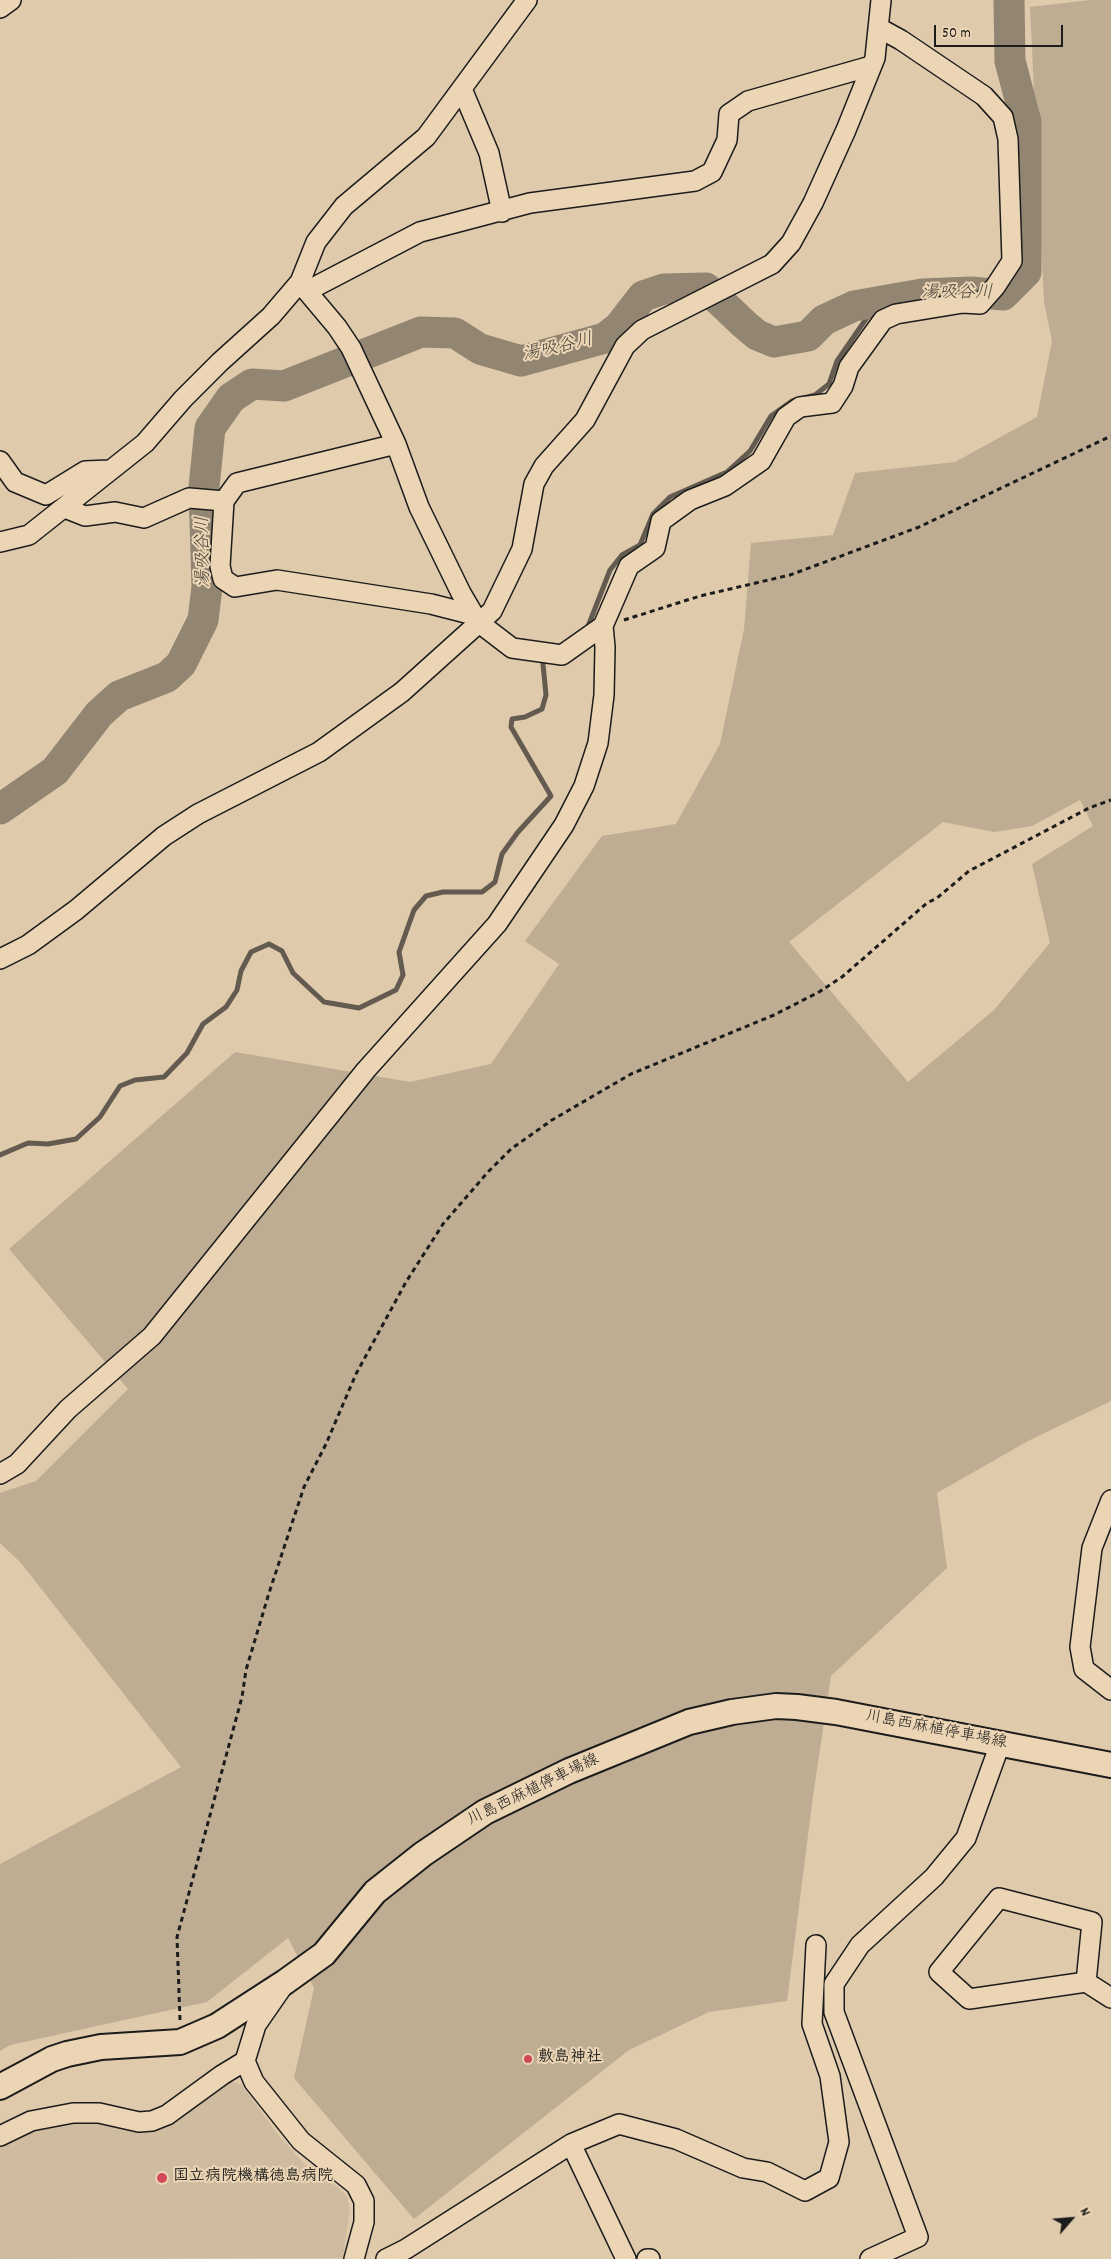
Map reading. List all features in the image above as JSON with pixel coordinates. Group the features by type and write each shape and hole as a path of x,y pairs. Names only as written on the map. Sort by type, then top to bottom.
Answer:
{"main road":[{"name":"川島西麻植停車場線","path":"0,2087 52,2059 68,2054 101,2047 180,2042 217,2026 324,1954 375,1892 423,1854 484,1812 569,1771 689,1722 732,1712 776,1706 796,1707 836,1712 1111,1765"}],"street":[{"path":"0,8 11,0"},
{"path":"303,286 316,242 344,206 426,137 526,0"},
{"path":"0,960 28,945 52,928 164,836 191,818 319,752 402,692 476,619 492,611 522,549 534,484 544,466 585,420 625,346 642,330 772,264 792,243 813,203 846,130 871,66 879,28 881,0"},
{"path":"0,1474 17,1464 68,1409 152,1336 366,1070 497,924 564,825 584,786 598,743 604,695 605,647 603,626 629,566 655,548 661,521 690,500 725,486 761,461 786,418 800,407 832,403 843,386 849,367 883,320 896,314 962,304 980,304 995,287 1012,261 1008,139 1002,116 984,96 902,40 879,28"},
{"path":"0,542 29,535 145,443 214,368 303,286 420,232 502,212 530,203 695,181 712,172 727,140 729,114 748,100 871,66"},
{"path":"462,89 489,153 502,212"},
{"path":"303,286 337,326 355,356 396,444 419,507 461,593 476,619"},
{"path":"396,444 237,483 219,501 220,566 223,579 235,587 277,580 430,604 476,619 512,648 562,655 603,626"},
{"path":"0,461 15,482 46,495 85,471 110,470"},
{"path":"65,508 85,516 115,512 144,518 189,498 219,501"},
{"path":"1111,1500 1092,1548 1080,1647 1084,1669 1111,1690"},
{"path":"870,2259 918,2237 834,2012 834,1984 860,1945 934,1877 966,1838 1000,1744"},
{"path":"1086,1982 1092,1922 998,1898 939,1972 969,2000 1086,1982 1111,1998"},
{"path":"386,2259 406,2249 571,2144 619,2124 676,2139 743,2168 767,2172 805,2191 830,2178 839,2142 830,2076 812,2024 816,1945"},
{"path":"285,1982 256,2025 246,2061 254,2082 301,2141 356,2185 364,2201 364,2222 354,2259"},
{"path":"812,2024 834,2012"},
{"path":"0,2136 31,2121 73,2113 100,2113 139,2122 152,2121 167,2115 222,2075 246,2061"},
{"path":"571,2144 626,2259"}],"path":[{"path":"603,626 700,596 790,575 919,527 1111,436"},
{"path":"180,2042 177,1937 242,1697 246,1670 269,1593 304,1487 326,1444 356,1374 406,1282 443,1224 488,1172 511,1149 552,1120 631,1074 774,1015 818,992 842,977 927,903 937,898 969,871 1089,808 1111,800"}],"shaded area":[{"path":"1090,0 1111,0 1111,1401 1028,1441 937,1493 947,1568 831,1676 813,1796 787,2001 709,2012 629,2050 414,2219 294,2078 314,1988 288,1938 207,2002 10,2045 0,2051 0,1864 181,1767 21,1563 0,1543 0,1493 36,1481 128,1389 9,1249 235,1052 410,1082 491,1064 559,964 525,941 602,836 676,824 720,744 744,629 751,543 833,535 855,473 955,462 1037,417 1052,341 1044,302 1030,7","holes":["1080,800 1093,826 1032,864 1050,943 994,1010 908,1082 789,942 943,822 994,832 1032,826"]},
{"name":"国立病院機構徳島病院","path":"224,2080 241,2084 279,2136 308,2168 339,2188 347,2197 350,2209 343,2258 0,2259 0,2143 34,2126 71,2121 103,2121 136,2129"}],"waterway":[{"name":"湯吸谷川","path":"0,809 55,771 99,714 119,696 167,677 181,664 203,620 207,587 204,487 210,428 231,398 252,384 284,386 421,332 455,333 480,349 521,361 605,338 619,327 643,296 664,289 706,288 757,335 774,342 808,336 824,320 854,306 922,294 971,292 1003,295 1026,272 1026,122 1010,61 1009,0"},
{"path":"587,629 610,570 622,555 640,545 653,514 670,497 727,472 750,451 771,416 792,401 815,395 829,384 837,361 877,303"},
{"path":"0,1155 28,1143 48,1144 76,1139 100,1117 120,1086 135,1080 164,1077 187,1053 203,1024 226,1007 237,990 241,971 251,952 269,944 282,951 293,973 324,1002 359,1008 396,990 403,975 399,952 414,910 426,896 443,892 482,892 495,882 502,854 518,832 551,796 511,727 512,719 525,717 542,709 546,695 543,664"}],"place":[{"name":"敷島神社","path":"528,2059"},
{"name":"国立病院機構徳島病院","path":"162,2178"}]}
